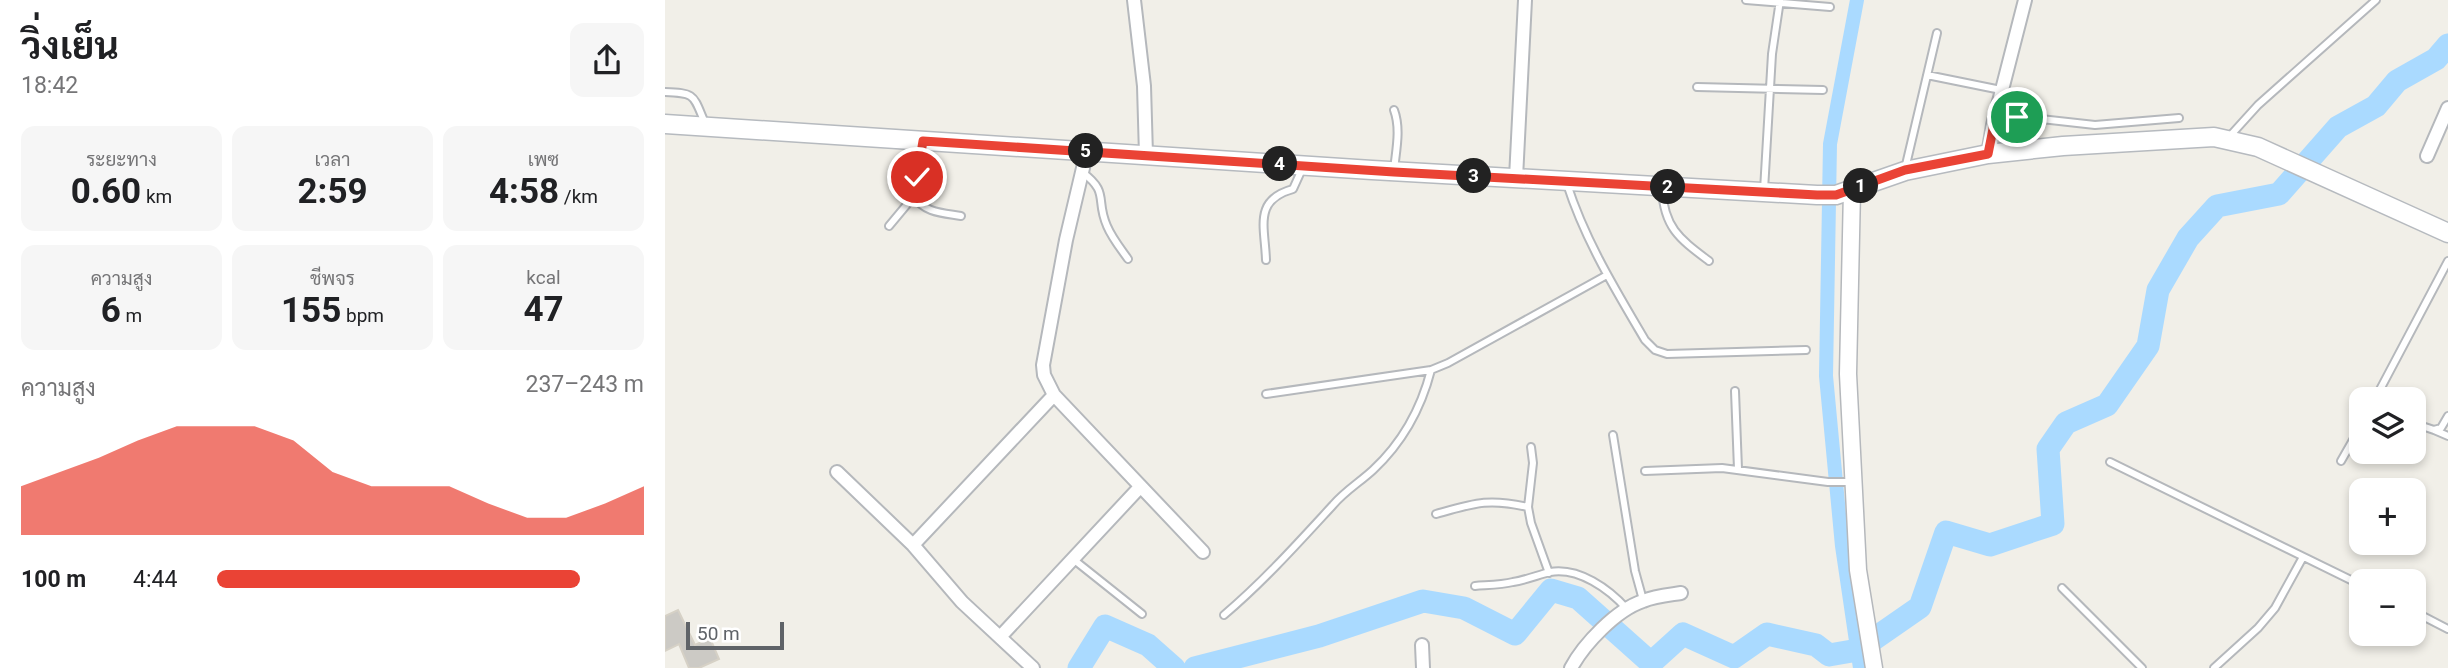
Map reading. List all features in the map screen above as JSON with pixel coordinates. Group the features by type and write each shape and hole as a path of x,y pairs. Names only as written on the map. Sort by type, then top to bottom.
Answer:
{"main road":[{"path":"665,124 1394,172 1817,195 1844,192 1905,170 1988,154 2186,137 2227,139 2258,147 2448,233"}],"street":[{"path":"1134,0 1144,86 1146,155"},
{"path":"1515,178 1525,0"},
{"path":"1988,154 2025,0"},
{"path":"2427,156 2448,108"},
{"path":"1087,151 1066,240 1043,365 1044,374 1054,395 1203,552"},
{"path":"1844,192 1848,482 1858,570 1873,661"},
{"path":"913,545 1054,395"},
{"path":"837,472 913,545 962,602 1033,668"},
{"path":"1000,638 1140,487"},
{"path":"1571,668 1584,648 1612,619 1643,600 1681,593"},
{"path":"1422,645 1423,668"}],"lane":[{"path":"1746,0 1831,7"},
{"path":"2227,139 2258,105 2376,0"},
{"path":"1764,191 1772,54 1779,2"},
{"path":"1905,170 1937,33"},
{"path":"1927,75 2002,90"},
{"path":"1697,87 1823,90"},
{"path":"665,92 686,93 694,98 707,127"},
{"path":"1394,110 1397,119 1397,142 1394,172"},
{"path":"1996,114 2095,125 2179,118"},
{"path":"889,226 914,195 923,141"},
{"path":"1266,260 1264,211 1267,203 1282,192 1293,189 1304,166"},
{"path":"1082,172 1099,188 1105,224 1128,259"},
{"path":"1567,182 1576,212 1607,275 1645,340 1655,350 1667,354 1806,350"},
{"path":"1661,187 1663,207 1672,230 1709,261"},
{"path":"914,195 917,201 931,211 961,216"},
{"path":"2381,387 2448,261"},
{"path":"1266,394 1431,370 1607,275"},
{"path":"1224,615 1251,592 1343,494 1372,471 1397,444 1416,415 1431,370"},
{"path":"1735,391 1738,469"},
{"path":"2434,430 2441,428 2448,416"},
{"path":"2426,427 2448,436"},
{"path":"1613,435 1643,600"},
{"path":"1531,447 1533,463 1528,507 1549,573"},
{"path":"2341,461 2349,447"},
{"path":"2110,462 2349,579"},
{"path":"1646,471 1722,468 1828,482 1848,482"},
{"path":"1436,514 1489,501 1528,507"},
{"path":"2214,668 2258,628 2275,608 2303,557"},
{"path":"1073,559 1142,614"},
{"path":"1475,586 1519,581 1549,573 1572,573 1589,580 1617,598 1627,609"},
{"path":"2062,588 2142,668"},
{"path":"2426,618 2448,629"}],"building":[{"path":"678,610 695,645 710,638 719,659 699,668 689,668 679,644 665,651 665,616"}],"waterway":[{"path":"1857,0 1830,144 1826,376 1842,546 1860,668"},
{"path":"1195,668 1319,636 1423,601 1464,608 1515,634 1551,590 1578,598 1651,663 1683,634 1734,657 1767,634 1816,645 1829,655 1858,650 1920,607 1946,532 1990,545 2053,524 2048,449 2066,423 2107,405 2148,346 2158,290 2188,238 2217,206 2279,194 2338,127 2376,106 2397,81 2436,59 2448,45"},
{"path":"1079,668 1105,626 1148,645 1174,668"}],"route":[{"path":"917,177 923,141 1394,172 1836,195 1905,170 1988,154 1996,114 2017,117"}]}
